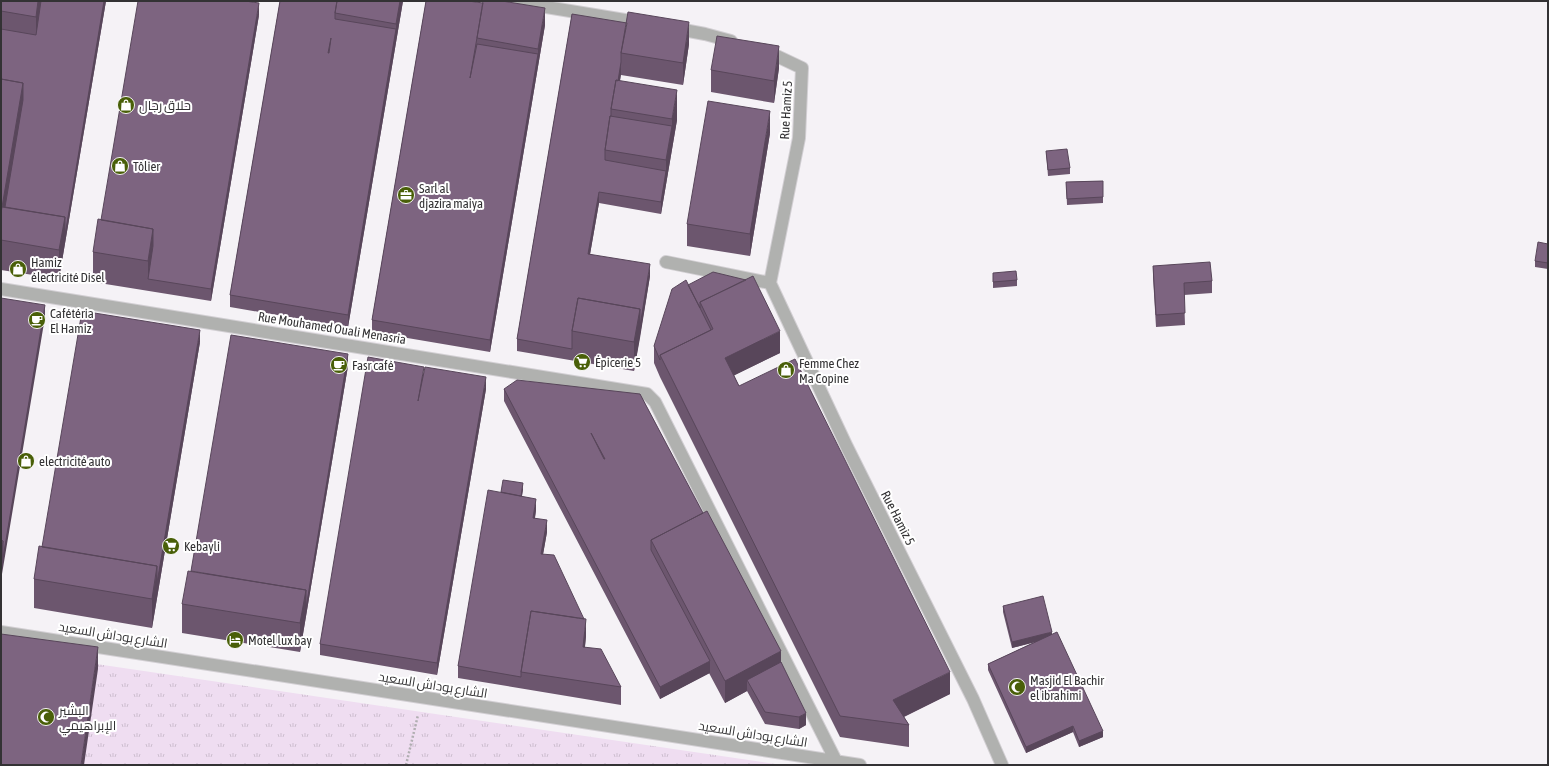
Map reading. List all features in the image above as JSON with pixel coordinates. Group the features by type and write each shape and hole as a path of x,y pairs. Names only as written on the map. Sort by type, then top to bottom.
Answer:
{"street":[{"path":"510,1 656,25 705,34 740,43"},
{"name":"Rue Hamiz 5","path":"754,47 802,68 800,138 770,283 847,448 973,699 1002,765"},
{"path":"666,262 770,283"},
{"name":"Rue Mouhamed Ouali Menasria","path":"1,289 642,393 655,402 836,761"},
{"name":"الشارع بوداش السعيد","path":"1,632 860,765"}],"path":[{"path":"406,765 417,723 420,697"}],"green space":[{"path":"1,650 782,765 1,765"}],"building":[{"path":"1,1 38,1 36,17 1,11"},
{"path":"41,1 104,1 65,235 65,217 5,207 23,100 23,83 1,79 1,29 36,35"},
{"path":"138,1 245,1 259,3 211,289 148,279 153,246 153,229 101,220"},
{"path":"280,1 337,1 335,19 396,29 348,315 230,295"},
{"path":"337,1 400,1 396,24 335,13"},
{"path":"426,1 468,1 483,3 470,78 477,44 538,54 490,340 372,320"},
{"path":"483,1 502,1 545,8 538,49 477,38"},
{"path":"628,12 689,22 683,63 621,53"},
{"path":"572,14 627,23 621,53 618,81 616,80 611,109 605,160 666,171 661,202 599,192 588,254 650,264 640,326 640,309 578,298 572,331 572,349 517,339"},
{"path":"717,36 779,46 774,81 711,70"},
{"path":"1,79 23,83 2,207 1,206"},
{"path":"616,80 677,90 672,119 611,109"},
{"path":"708,101 770,111 750,234 687,224"},
{"path":"610,116 672,126 666,160 605,150"},
{"path":"1067,149 1070,168 1048,170 1046,151"},
{"path":"1103,181 1103,197 1067,199 1066,182"},
{"path":"2,207 65,217 59,250 1,240"},
{"path":"98,219 153,229 148,261 93,252"},
{"path":"1538,242 1548,244 1548,263 1535,261"},
{"path":"1210,262 1212,281 1184,283 1185,313 1156,315 1153,266"},
{"path":"1016,271 1017,280 993,282 993,273"},
{"path":"713,272 746,280 700,302 700,308 688,285"},
{"path":"753,276 780,331 725,358 739,386 795,359 950,672 893,700 909,725 840,716 660,355 713,329 700,302"},
{"path":"686,280 711,330 660,355 660,360 654,346 672,289"},
{"path":"1,298 45,305 3,558 3,541 1,540"},
{"path":"578,298 640,309 634,342 572,331"},
{"path":"82,311 200,330 157,583 157,566 42,547"},
{"path":"231,335 348,354 306,608 306,590 191,571"},
{"path":"368,357 424,367 418,401 425,367 486,377 437,663 320,644"},
{"path":"517,380 640,394 703,513 651,540 651,550 710,661 660,687 504,389","holes":["591,433 605,459 604,459"]},
{"path":"503,480 523,483 521,496 501,492"},
{"path":"488,490 536,499 533,518 547,520 541,554 554,555 584,619 531,611 521,677 458,666"},
{"path":"707,511 781,651 725,681 651,540"},
{"path":"1,540 3,541 1,551"},
{"path":"39,546 157,566 152,599 34,579"},
{"path":"188,571 306,590 300,623 182,604"},
{"path":"1043,596 1052,632 1012,642 1003,606"},
{"path":"531,611 586,619 583,647 601,649 621,687 521,672"},
{"path":"1057,632 1103,731 1079,741 1073,726 1026,747 988,664"},
{"name":"البشير الإبراهيمي","path":"1,634 98,647 81,765 1,765"},
{"path":"781,662 806,713 799,717 765,712 747,680"}],"place":[{"name":"حلاق رجال","path":"126,105"},
{"name":"Tôlier","path":"120,166"},
{"name":"Sarl al djazira maiya","path":"406,195"},
{"name":"Hamiz électricité Disel","path":"18,269"},
{"name":"Cafétéria El Hamiz","path":"37,320"},
{"name":"Épicerie 5","path":"582,362"},
{"name":"Fasr café","path":"339,365"},
{"name":"Femme Chez Ma Copine","path":"786,370"},
{"name":"electricité auto","path":"26,461"},
{"name":"Kebayli","path":"171,546"},
{"name":"Motel lux bay","path":"235,640"},
{"name":"Masjid El Bachir el ibrahimi","path":"1017,687"},
{"name":"البشير الإبراهيمي","path":"46,717"}]}
